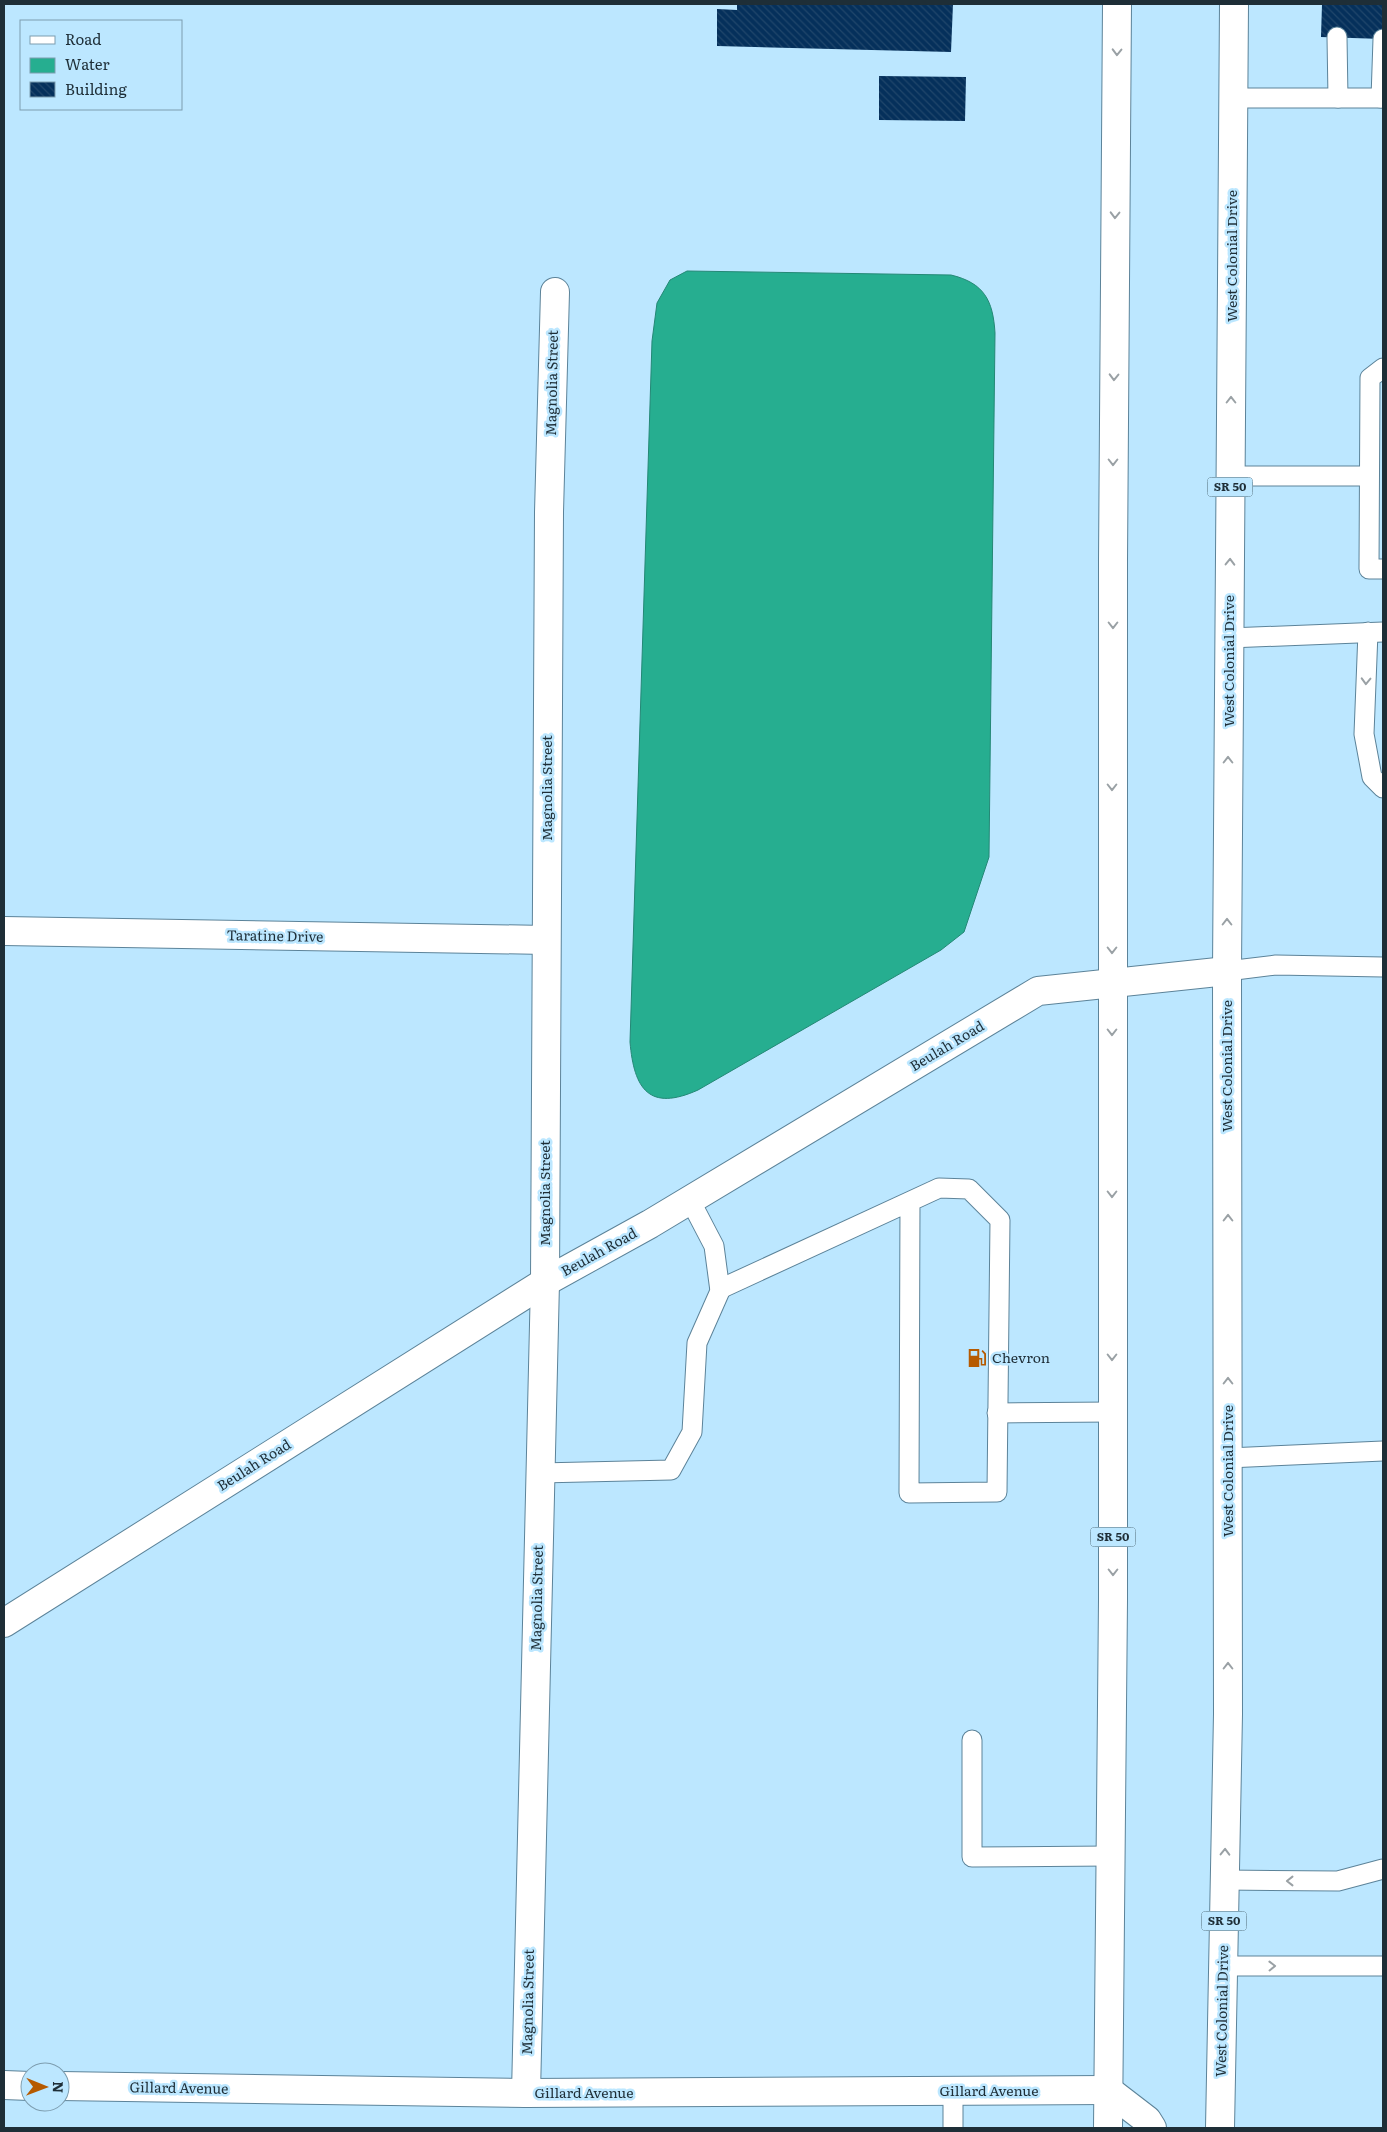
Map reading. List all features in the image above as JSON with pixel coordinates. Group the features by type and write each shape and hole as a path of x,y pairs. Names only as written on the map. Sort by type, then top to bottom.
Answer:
{"main road":[{"name":"SR 50","path":"1108,2128 1112,1412 1113,423 1117,4"},
{"name":"West Colonial Drive","path":"1220,2128 1228,1714 1227,971 1234,4"},
{"name":"Magnolia Street","path":"526,2094 545,1282 549,512 554,292"},
{"name":"Taratine Drive","path":"4,931 546,940"},
{"name":"Beulah Road","path":"4,1623 545,1282 690,1200 1038,991 1227,971"},
{"path":"4,2085 20,2086"},
{"name":"Gillard Avenue","path":"70,2086 526,2094 1108,2090"},
{"path":"1108,2090 1147,2120 1152,2128"}],"lane":[{"path":"1337,37 1338,98"},
{"path":"1233,98 1382,98 1383,39"},
{"path":"1383,368 1370,378 1368,476 1369,569 1383,569"},
{"path":"1230,476 1368,476"},
{"path":"1229,638 1376,632 1364,734 1372,777 1383,788"},
{"path":"1227,971 1276,966 1383,967"},
{"path":"720,1290 938,1188 969,1189 1000,1220 997,1492 909,1493 910,1202"},
{"path":"540,1473 672,1470 692,1432 697,1343 720,1290 714,1246 690,1200"},
{"path":"997,1413 1112,1412"},
{"path":"1228,1458 1383,1451"},
{"path":"972,1740 972,1857 1110,1856"},
{"path":"1224,1880 1338,1881 1383,1869"},
{"path":"1223,1966 1383,1966"},
{"path":"953,2091 953,2128"}],"water":[{"path":"687,271 951,275 972,283 979,288 989,302 995,333 989,857 964,932 941,950 698,1090 681,1096 667,1098 656,1097 647,1092 640,1084 635,1072 630,1042 652,341 657,303 670,280"}],"building":[{"path":"737,4 953,4 951,52 717,46 717,9 737,10"},
{"path":"1322,4 1383,4 1383,39 1321,37"},
{"path":"879,76 966,77 965,121 879,120"}],"place":[{"name":"Chevron","path":"977,1358"}]}
